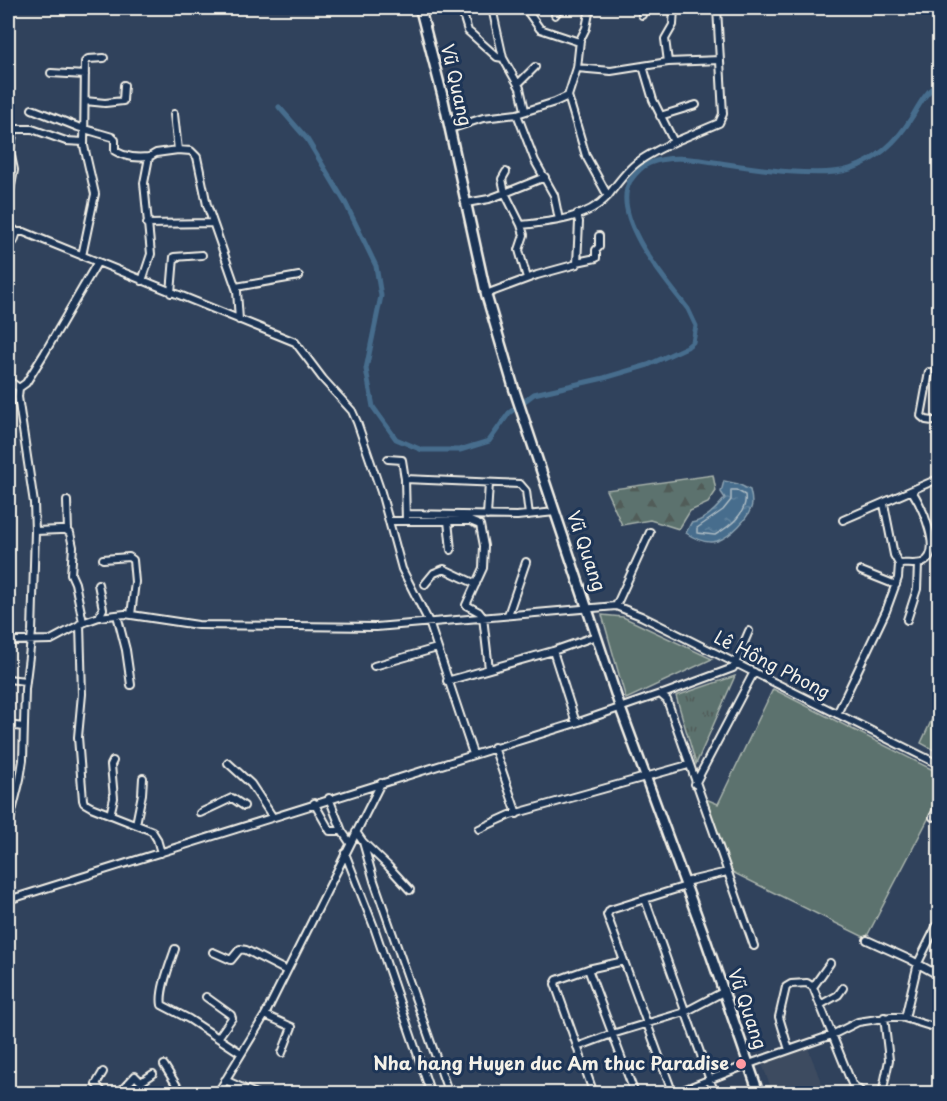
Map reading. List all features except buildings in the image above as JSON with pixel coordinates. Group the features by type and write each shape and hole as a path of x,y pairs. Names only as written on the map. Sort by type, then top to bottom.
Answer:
{"main road":[{"name":"Vũ Quang","path":"421,8 486,294 513,389 620,707 759,1094"}],"street":[{"path":"461,8 468,31 496,57 503,58"},
{"path":"492,8 503,58 518,84 525,110"},
{"path":"525,8 540,29 579,42"},
{"path":"555,15 560,8"},
{"path":"590,8 586,28 579,42 577,68 568,96 586,156 608,196"},
{"path":"668,62 665,39 673,25 674,8"},
{"path":"521,225 559,220 599,206 633,164 642,157 719,123 722,119 717,8"},
{"path":"82,256 94,194 84,142 86,60 104,58"},
{"path":"577,68 605,71 668,62 720,60"},
{"path":"643,66 651,95 674,142"},
{"path":"518,84 535,67"},
{"path":"51,73 85,75"},
{"path":"84,101 105,103 123,101 124,85"},
{"path":"450,129 483,118 517,114 568,96"},
{"path":"660,116 696,105"},
{"path":"32,109 112,137 116,152 122,155 149,157 156,153 178,150 191,151 197,157 207,205 236,287 239,320"},
{"path":"174,114 178,150"},
{"path":"517,114 535,161 554,195 559,220"},
{"path":"8,201 14,170 10,151 11,129 32,129 66,141 84,142"},
{"path":"142,282 151,254 144,183 149,157"},
{"path":"507,172 502,179 505,193 524,235 519,247 519,257 527,278"},
{"path":"466,203 489,199 544,177"},
{"path":"577,214 579,222 577,262"},
{"path":"147,224 213,223"},
{"path":"8,225 17,232 24,232 142,282 285,336 295,342 351,411 357,422 402,569 429,622 473,754"},
{"path":"8,245 14,241 17,232"},
{"path":"486,294 527,278 596,258 599,236"},
{"path":"171,293 174,258 202,255"},
{"path":"8,828 20,779 26,681 31,641 35,531 34,503 18,397 19,388 26,382 44,354 98,263"},
{"path":"236,287 299,276"},
{"path":"928,372 921,416 926,420 939,422"},
{"path":"8,380 19,388"},
{"path":"388,459 402,460 406,517"},
{"path":"843,520 939,478"},
{"path":"405,479 523,485 529,515"},
{"path":"488,516 489,483"},
{"path":"899,564 918,564 927,560 933,549 933,543 912,491"},
{"path":"67,501 68,531 73,546 70,574 75,583 81,623 82,694 78,737 83,800 87,805 152,831 157,838 161,853"},
{"path":"837,714 896,585 899,564 894,555 884,504"},
{"path":"389,521 406,517 529,515 555,512"},
{"path":"406,517 470,521 480,525 484,555 483,568 466,605 483,617 489,669"},
{"path":"448,521 451,550"},
{"path":"35,531 68,531"},
{"path":"8,641 51,640 81,623 99,617 117,615 198,625 375,627 616,606 650,532"},
{"path":"103,559 129,557 133,560 135,582 131,615"},
{"path":"508,615 526,562"},
{"path":"907,620 917,589 918,564"},
{"path":"425,584 434,573 444,569 476,584"},
{"path":"861,572 896,585"},
{"path":"98,584 103,609 99,617"},
{"name":"Lê Hồng Phong","path":"616,606 641,616 939,765"},
{"path":"117,615 126,650 131,684"},
{"path":"664,696 663,694 733,668 749,631"},
{"path":"447,681 596,636"},
{"path":"374,666 437,648"},
{"path":"552,651 576,723"},
{"path":"696,784 754,672"},
{"path":"8,680 26,681"},
{"path":"8,900 329,798 576,723 660,694 667,700 688,765 754,946"},
{"path":"8,725 23,727"},
{"path":"494,747 517,814"},
{"path":"110,815 114,798 111,768 113,761"},
{"path":"228,763 251,784 272,816"},
{"path":"478,829 496,820 688,765"},
{"path":"135,824 143,778"},
{"path":"217,1094 265,1015 381,783"},
{"path":"200,813 232,798 244,806"},
{"path":"329,798 342,831 350,843"},
{"path":"314,803 330,831 342,831"},
{"path":"933,817 939,804"},
{"path":"357,832 363,842 410,890"},
{"path":"363,842 374,881 449,1094"},
{"path":"345,853 374,927 431,1094"},
{"path":"727,872 685,884 610,910 608,913 673,1093 832,1035 858,1022 884,1017 905,1018 939,1029"},
{"path":"645,899 715,1094"},
{"path":"905,1018 918,963 939,919"},
{"path":"867,940 918,963 939,976"},
{"path":"175,949 166,976 161,1003 165,1008 189,1019 241,1053"},
{"path":"213,952 231,960 240,949 246,950 268,959 287,971"},
{"path":"594,1094 555,984 557,980 588,969 624,961"},
{"path":"813,987 830,963"},
{"path":"588,969 635,1094"},
{"path":"789,1050 779,1017 786,987 791,984 807,983 813,987 852,1084 864,1094"},
{"path":"820,1005 838,995 843,988"},
{"path":"577,1047 685,1012 723,992"},
{"path":"206,997 232,1018 218,1038"},
{"path":"265,1015 292,1027 282,1053"},
{"path":"882,1094 889,1060 884,1017"},
{"path":"164,1065 182,1094"},
{"path":"103,1072 96,1084 104,1094"},
{"path":"118,1094 135,1076 141,1082 153,1074"},
{"path":"225,1080 255,1094"}],"shaded area":[{"path":"808,1048 825,1093 773,1093 762,1064"}],"green space":[{"path":"713,475 716,491 708,503 690,511 679,529 650,520 622,525 606,490"},
{"path":"602,615 623,617 712,659 626,699"},
{"path":"735,676 696,764 676,696"},
{"path":"773,689 939,773 939,798 866,938 728,870 706,799 718,804"},
{"path":"939,704 939,753 921,743"}],"water":[{"path":"724,481 750,490 752,504 748,515 728,536 717,541 701,540 686,533 691,523 706,517 725,498 721,492"}],"waterway":[{"path":"279,107 307,139 346,204 376,266 381,296 366,369 373,407 396,439 422,450 460,450 489,441 509,413 534,394 648,365 693,342 696,326 688,309 655,266 634,230 628,212 626,196 630,181 641,168 665,159 682,158 802,172 820,173 850,169 869,161 893,142 927,93 940,82"}],"place":[{"name":"Nha hang Huyen duc Am thuc Paradise","path":"741,1064"}]}
